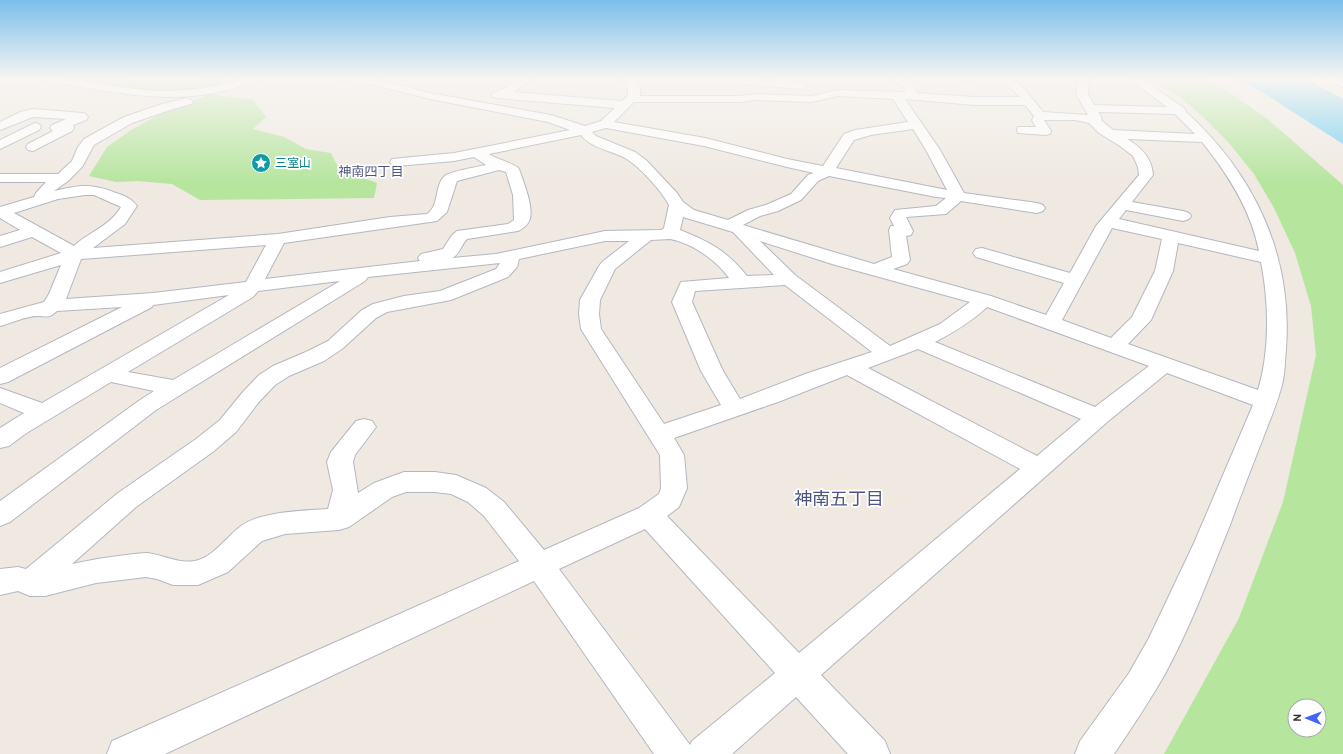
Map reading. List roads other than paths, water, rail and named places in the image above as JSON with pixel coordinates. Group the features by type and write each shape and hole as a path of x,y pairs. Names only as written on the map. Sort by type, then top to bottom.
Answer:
{"street":[{"path":"2,127 24,115 32,113"},
{"path":"33,147 82,117 35,113"},
{"path":"43,199 41,195 62,178 82,158 83,148 89,142 128,120 149,113"},
{"path":"522,113 551,119 585,131 591,139 630,155 641,163 672,196 678,205 688,213 875,270 984,300 1265,401"},
{"path":"397,162 454,157 585,131 604,124 615,113"},
{"path":"908,113 933,150 958,196"},
{"path":"1038,113 1040,116 1076,117 1082,113"},
{"path":"1051,323 1102,230 1146,175 1146,170 1139,155 1111,134 1093,113"},
{"path":"1093,754 1155,660 1203,557 1265,401 1273,374 1277,333 1276,288 1270,259 1260,224 1250,200 1232,170 1206,138 1182,113"},
{"path":"1022,130 1045,130 1038,120 1040,116"},
{"path":"604,124 705,142 761,157 826,171 958,196 1037,208"},
{"path":"734,226 754,213 790,200 796,196 813,178 823,174 826,171 833,163 849,137 855,134 871,131 916,125"},
{"path":"2,127 110,130"},
{"path":"0,145 35,127"},
{"path":"1111,134 1206,138"},
{"path":"0,514 148,405 382,263 443,256 453,249 456,241 463,235 512,228 519,224 522,220 521,195 512,169 493,163 475,152"},
{"path":"0,278 76,254 278,239 390,222 431,218 436,216 439,212 449,180 500,165"},
{"path":"0,178 62,178"},
{"path":"0,329 47,311 53,306 76,254 115,224 126,214 129,206 124,201 96,190 71,191 1,212"},
{"path":"875,270 901,260 897,230 904,231 898,218 901,213 940,211 958,196"},
{"path":"125,754 649,515 670,500 674,488 672,455 592,329 589,314 590,300 608,266 659,234 673,228 678,205"},
{"path":"1123,205 1183,216"},
{"path":"1,212 32,231 76,254"},
{"path":"1109,222 1270,259"},
{"path":"734,226 789,279 888,354"},
{"path":"196,245 214,227"},
{"path":"0,242 32,231"},
{"path":"0,320 53,306 153,299 366,272 488,259 605,236 659,234 702,245 728,264 742,282"},
{"path":"1114,346 1141,320 1164,271 1171,236"},
{"path":"0,440 44,412 246,293 252,287 278,239"},
{"path":"982,253 1075,280"},
{"path":"30,583 127,500 205,445 228,426 250,398 267,380 281,371 316,356 335,345 369,314 380,308 404,302 456,293 502,273 508,267 512,255"},
{"path":"735,409 712,371 682,302 688,286 789,279"},
{"path":"0,377 153,299"},
{"path":"659,434 735,409 918,342 947,328 968,314 984,300"},
{"path":"918,342 1098,417"},
{"path":"705,754 1098,417 1165,364"},
{"path":"849,367 1039,468"},
{"path":"108,375 176,388"},
{"path":"0,395 44,412"},
{"path":"339,519 346,490 340,462 343,452 364,427"},
{"path":"0,582 18,579 30,583 45,583 96,571 146,565 162,568 173,573 198,573 218,564 252,533 267,527 285,523 339,519 383,490 404,482 435,482 456,485 477,495 494,509 539,565 676,754"},
{"path":"649,515 872,754"}],"water":[{"path":"1295,113 1343,113 1343,144"}],"place":[{"name":"三室山","path":"261,163"}],"district":[{"name":"神南四丁目","path":"371,171"},
{"name":"神南五丁目","path":"839,499"}]}
